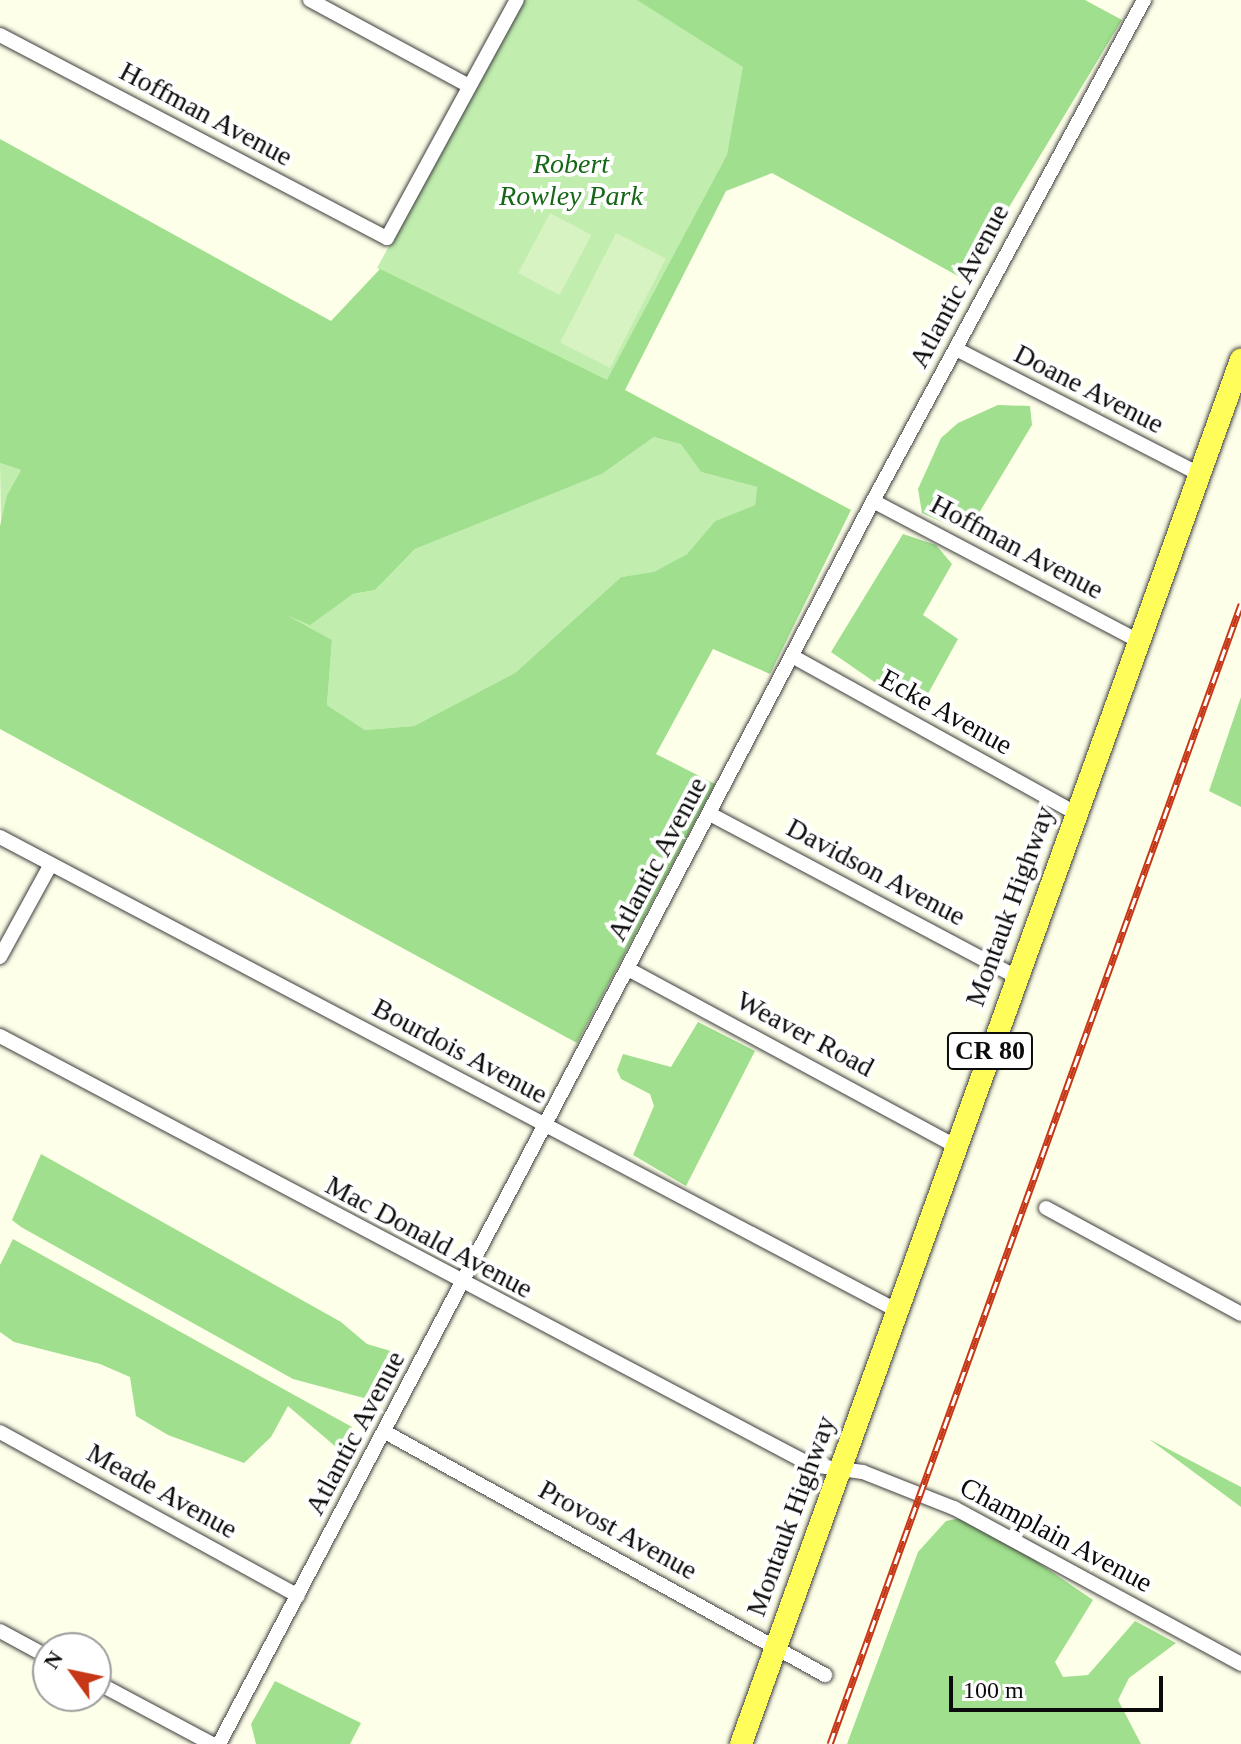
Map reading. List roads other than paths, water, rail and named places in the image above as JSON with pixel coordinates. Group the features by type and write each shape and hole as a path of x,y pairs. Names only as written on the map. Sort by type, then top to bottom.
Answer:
{"main road":[{"name":"Montauk Highway","path":"741,1744 1241,360"}],"street":[{"path":"310,0 469,86 517,0"},
{"name":"Atlantic Avenue","path":"219,1744 873,501 1144,0"},
{"name":"Hoffman Avenue","path":"0,35 387,238 469,86"},
{"name":"Doane Avenue","path":"956,349 1199,474"},
{"name":"Hoffman Avenue","path":"873,501 1138,641"},
{"name":"Ecke Avenue","path":"792,656 1075,813"},
{"name":"Davidson Avenue","path":"710,814 1017,977"},
{"name":"Bourdois Avenue","path":"0,837 896,1310"},
{"path":"0,957 51,864"},
{"name":"Weaver Road","path":"628,969 956,1146"},
{"name":"Mac Donald Avenue","path":"0,1036 462,1284 811,1465 840,1469"},
{"path":"1046,1208 1241,1314"},
{"name":"Meade Avenue","path":"0,1432 298,1596"},
{"name":"Provost Avenue","path":"385,1432 825,1675"},
{"name":"Champlain Avenue","path":"840,1469 863,1472 954,1508 1241,1664"},
{"path":"0,1631 32,1648"},
{"path":"112,1691 212,1744"}],"railway":[{"path":"830,1744 1241,604"}],"park label":[{"name":"Robert Rowley Park","path":"571,180"}]}
